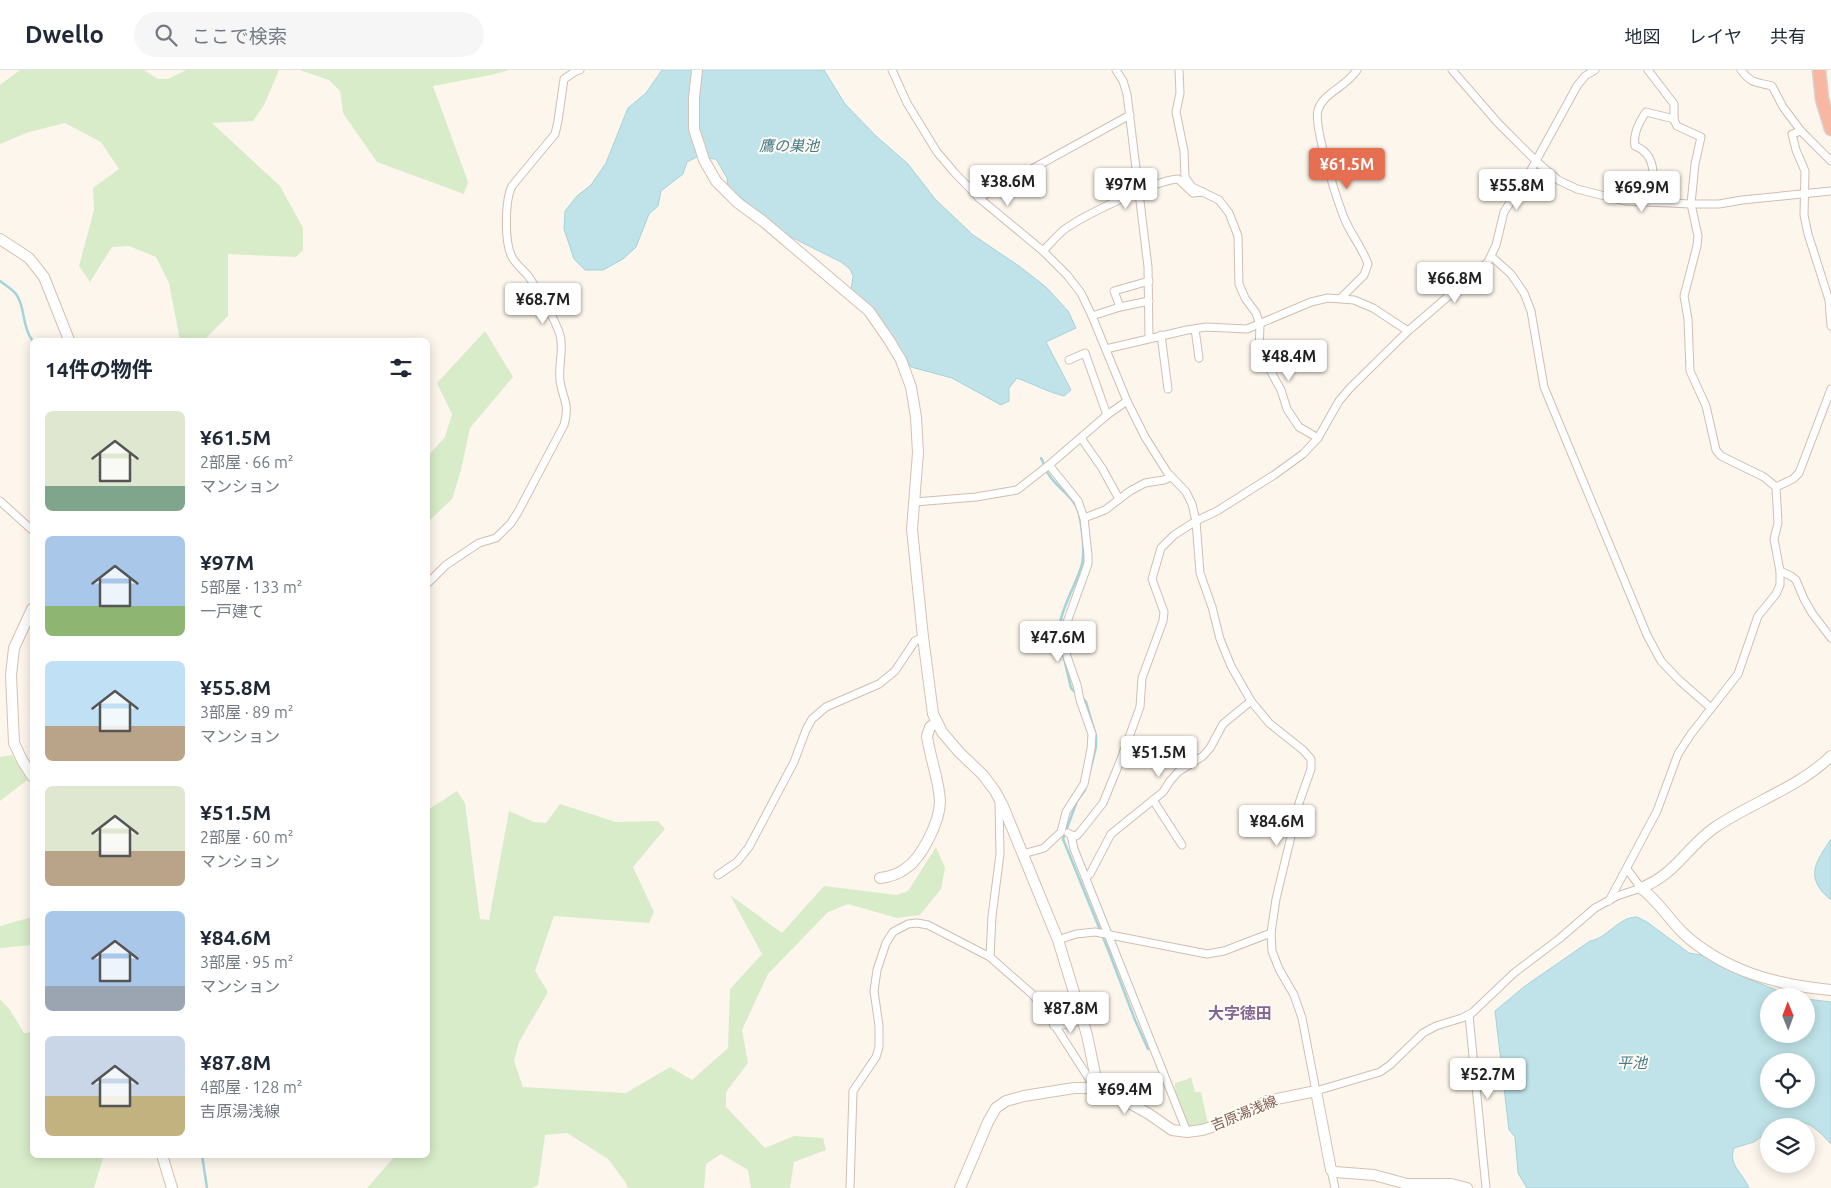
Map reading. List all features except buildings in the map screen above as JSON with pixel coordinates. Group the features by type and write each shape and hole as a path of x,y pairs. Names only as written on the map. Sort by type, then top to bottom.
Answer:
{"highway":[{"path":"1819,70 1824,104 1831,129"}],"street":[{"path":"430,581 446,565 479,543 496,538 511,523 564,425 568,412 560,381 560,336 529,277 512,257 508,241 507,211 509,193 512,186 555,134 564,80 580,70"},
{"path":"697,70 693,116 696,140 704,160 716,181 738,203 764,222 869,311 901,360 911,387 916,418 918,453 912,529 922,637 933,714 942,732 983,775 998,797 1023,854 1058,940 1082,1019 1096,1088"},
{"path":"892,70 907,103 937,152 979,198 1043,251 1067,275 1081,293 1127,401 1145,437 1166,472 1186,492 1192,504 1196,522 1200,573 1212,606 1220,640 1231,666 1251,701 1269,723 1309,756 1312,765 1299,803 1276,899 1271,933 1272,951 1279,969 1294,995 1306,1032 1335,1188"},
{"path":"1116,70 1123,81 1130,115 1149,282 1149,338"},
{"path":"1179,70 1180,93 1176,112 1184,151 1185,177 1190,185 1222,202 1236,227 1238,236 1239,284 1245,298 1256,313 1260,324 1259,350 1299,427 1318,438"},
{"path":"1341,298 1364,275 1368,264 1345,220 1321,142 1316,117 1325,99 1345,84 1357,70"},
{"path":"1452,70 1498,123 1536,161 1558,180 1578,189 1626,201 1691,204 1719,204 1831,191"},
{"path":"1061,832 1076,836 1103,803 1140,707 1142,678 1164,621 1164,612 1152,579 1161,548 1174,535 1217,511 1303,454 1318,438 1339,401 1408,331 1488,262 1496,245 1504,212 1536,161 1577,86 1585,76 1595,70"},
{"path":"1609,901 1657,811 1678,754 1738,674 1758,616 1776,594 1780,585 1780,571 1774,539 1778,523 1776,487 1764,477 1721,456 1716,450 1706,406 1690,371 1688,319 1684,296 1697,246 1698,236 1691,204 1695,164 1701,140 1698,135 1679,128 1675,123 1672,101 1648,70"},
{"path":"1741,70 1755,83 1772,86 1783,107 1800,131 1831,161"},
{"path":"1652,202 1653,166 1645,151 1635,146 1634,140 1637,129 1646,112 1674,119"},
{"path":"979,198 1130,115"},
{"path":"1800,131 1792,134 1796,150 1805,171 1804,215 1808,234 1829,300 1831,326"},
{"path":"1043,251 1063,230 1076,222 1139,192 1178,179 1193,193 1203,192"},
{"path":"0,239 29,258 44,277 68,338"},
{"path":"1492,257 1511,274 1528,302 1544,386 1647,635 1661,660 1679,680 1711,708"},
{"path":"1120,307 1114,291 1149,282"},
{"path":"1106,349 1161,335 1206,327 1247,329 1311,302 1328,298 1354,300 1373,308 1408,331"},
{"path":"1092,316 1149,300"},
{"path":"1195,329 1199,358"},
{"path":"1161,335 1168,389"},
{"path":"1069,360 1085,353 1107,415"},
{"path":"1776,487 1793,479 1799,473 1831,389"},
{"path":"915,502 992,495 1017,490 1050,465 1107,415 1127,401"},
{"path":"1081,438 1102,468 1119,499"},
{"path":"1023,854 1040,850 1061,832 1066,812 1084,784 1091,749 1092,734 1080,700 1062,636 1088,564 1084,518 1078,501 1050,465"},
{"path":"1084,518 1105,510 1145,483 1164,480 1171,476"},
{"path":"0,501 30,528"},
{"path":"1780,571 1796,580 1812,613 1831,638"},
{"path":"30,613 14,648 11,675 14,743 30,773"},
{"path":"718,875 737,862 749,847 794,762 812,719 826,707 878,684 895,671 914,641 922,637"},
{"path":"1086,878 1090,874 1111,834 1153,800 1166,788 1175,775 1207,752 1223,724 1251,701"},
{"path":"880,878 899,873 912,863 922,849 937,820 940,798 927,736 930,727 937,722"},
{"path":"1316,1091 1380,1072 1390,1065 1423,1033 1436,1026 1469,1015 1514,973 1559,939 1595,908 1654,883 1668,874 1711,831 1799,780 1831,756"},
{"path":"990,957 992,916 1000,854 998,797"},
{"path":"1153,800 1182,845"},
{"path":"960,1188 988,1122 996,1108 1006,1101 1024,1096 1074,1088 1096,1088 1117,1096 1150,1114 1172,1130 1187,1132 1074,849 1071,835"},
{"path":"1627,869 1641,888 1656,901 1689,938 1718,958 1742,970 1770,980 1794,986 1831,990"},
{"path":"850,1188 853,1091 876,1057 879,1048 879,1026 875,1005 875,979 886,943 893,932 900,927 917,923 928,925 990,957 1039,1002 1096,1088"},
{"path":"1058,940 1082,932 1108,934 1207,954 1224,951 1271,933"},
{"path":"1469,1015 1486,1188"},
{"path":"1055,1025 1082,1019"},
{"name":"吉原湯浅線","path":"1187,1132 1214,1126 1267,1101 1316,1091"},
{"path":"163,1158 172,1188"},
{"path":"1331,1170 1334,1172 1378,1175 1407,1184 1451,1184 1467,1188"}],"green space":[{"path":"20,70 144,70 158,79 168,79 186,70 279,70 264,105 253,121 212,123 280,186 303,228 303,250 296,257 228,254 228,316 206,338 180,338 169,283 156,257 129,246 112,247 90,282 79,266 94,210 93,188 119,169 101,142 65,123 29,132 0,144 0,85"},
{"path":"300,70 509,70 433,86 468,182 464,194 377,162 343,113 340,91 329,80"},
{"path":"485,331 513,377 470,428 461,470 452,499 430,520 430,454 445,437 452,414 437,383"},
{"path":"12,755 27,780 0,801 0,757"},
{"path":"457,791 465,803 480,919 489,920 509,811 534,822 546,823 560,804 616,822 658,821 665,829 633,867 654,912 649,923 554,916 535,971 548,992 519,1042 514,1061 523,1087 626,1093 670,1067 692,1080 728,1048 730,989 762,954 730,895 782,933 824,886 897,895 908,891 936,847 945,868 941,889 920,915 897,918 848,904 828,912 768,974 742,1030 748,1063 726,1092 726,1107 765,1148 794,1136 823,1138 826,1150 794,1162 790,1188 751,1188 748,1170 721,1154 706,1164 704,1188 628,1188 608,1159 567,1133 545,1135 538,1185 532,1188 367,1188 393,1158 430,1158 430,809"},
{"path":"30,918 30,945 0,948 0,926"},
{"path":"0,999 10,1010 24,1033 30,1032 30,1158 103,1158 94,1188 0,1188"},
{"path":"1191,1077 1195,1092 1201,1092 1208,1124 1188,1127 1175,1097 1175,1083"}],"water":[{"name":"鷹の巣池","path":"662,70 824,70 845,104 876,136 908,164 935,199 973,235 1046,287 1068,311 1076,328 1046,342 1071,390 1064,396 1017,378 1009,388 1009,401 1001,405 952,378 911,367 885,326 851,291 853,276 850,269 841,262 785,234 728,187 727,178 716,159 697,157 687,162 683,174 661,191 658,206 649,214 636,247 623,259 603,270 585,270 574,259 564,229 565,211 577,196 591,185 606,163 628,108 646,93"},
{"path":"1831,839 1831,900 1817,885 1815,870 1820,856"},
{"name":"平池","path":"1637,917 1647,922 1689,953 1713,957 1746,978 1772,988 1760,988 1760,1043 1815,1043 1815,1000 1831,1002 1831,1144 1815,1128 1815,1118 1760,1118 1760,1138 1754,1142 1734,1148 1733,1154 1734,1164 1749,1188 1527,1188 1518,1173 1515,1137 1509,1130 1495,1011 1525,986 1624,920"}],"waterway":[{"path":"0,281 14,292 19,299 26,328 31,338"},
{"path":"1041,458 1046,471 1077,508 1082,532 1082,564 1062,614 1059,635 1060,644"},
{"path":"1063,654 1071,688 1076,693"},
{"path":"1082,698 1086,702 1096,736 1096,747 1090,771"},
{"path":"1086,786 1077,801 1063,839 1148,1049"},
{"path":"202,1158 207,1188"}],"district":[{"name":"大字徳田","path":"1240,1013"}]}
